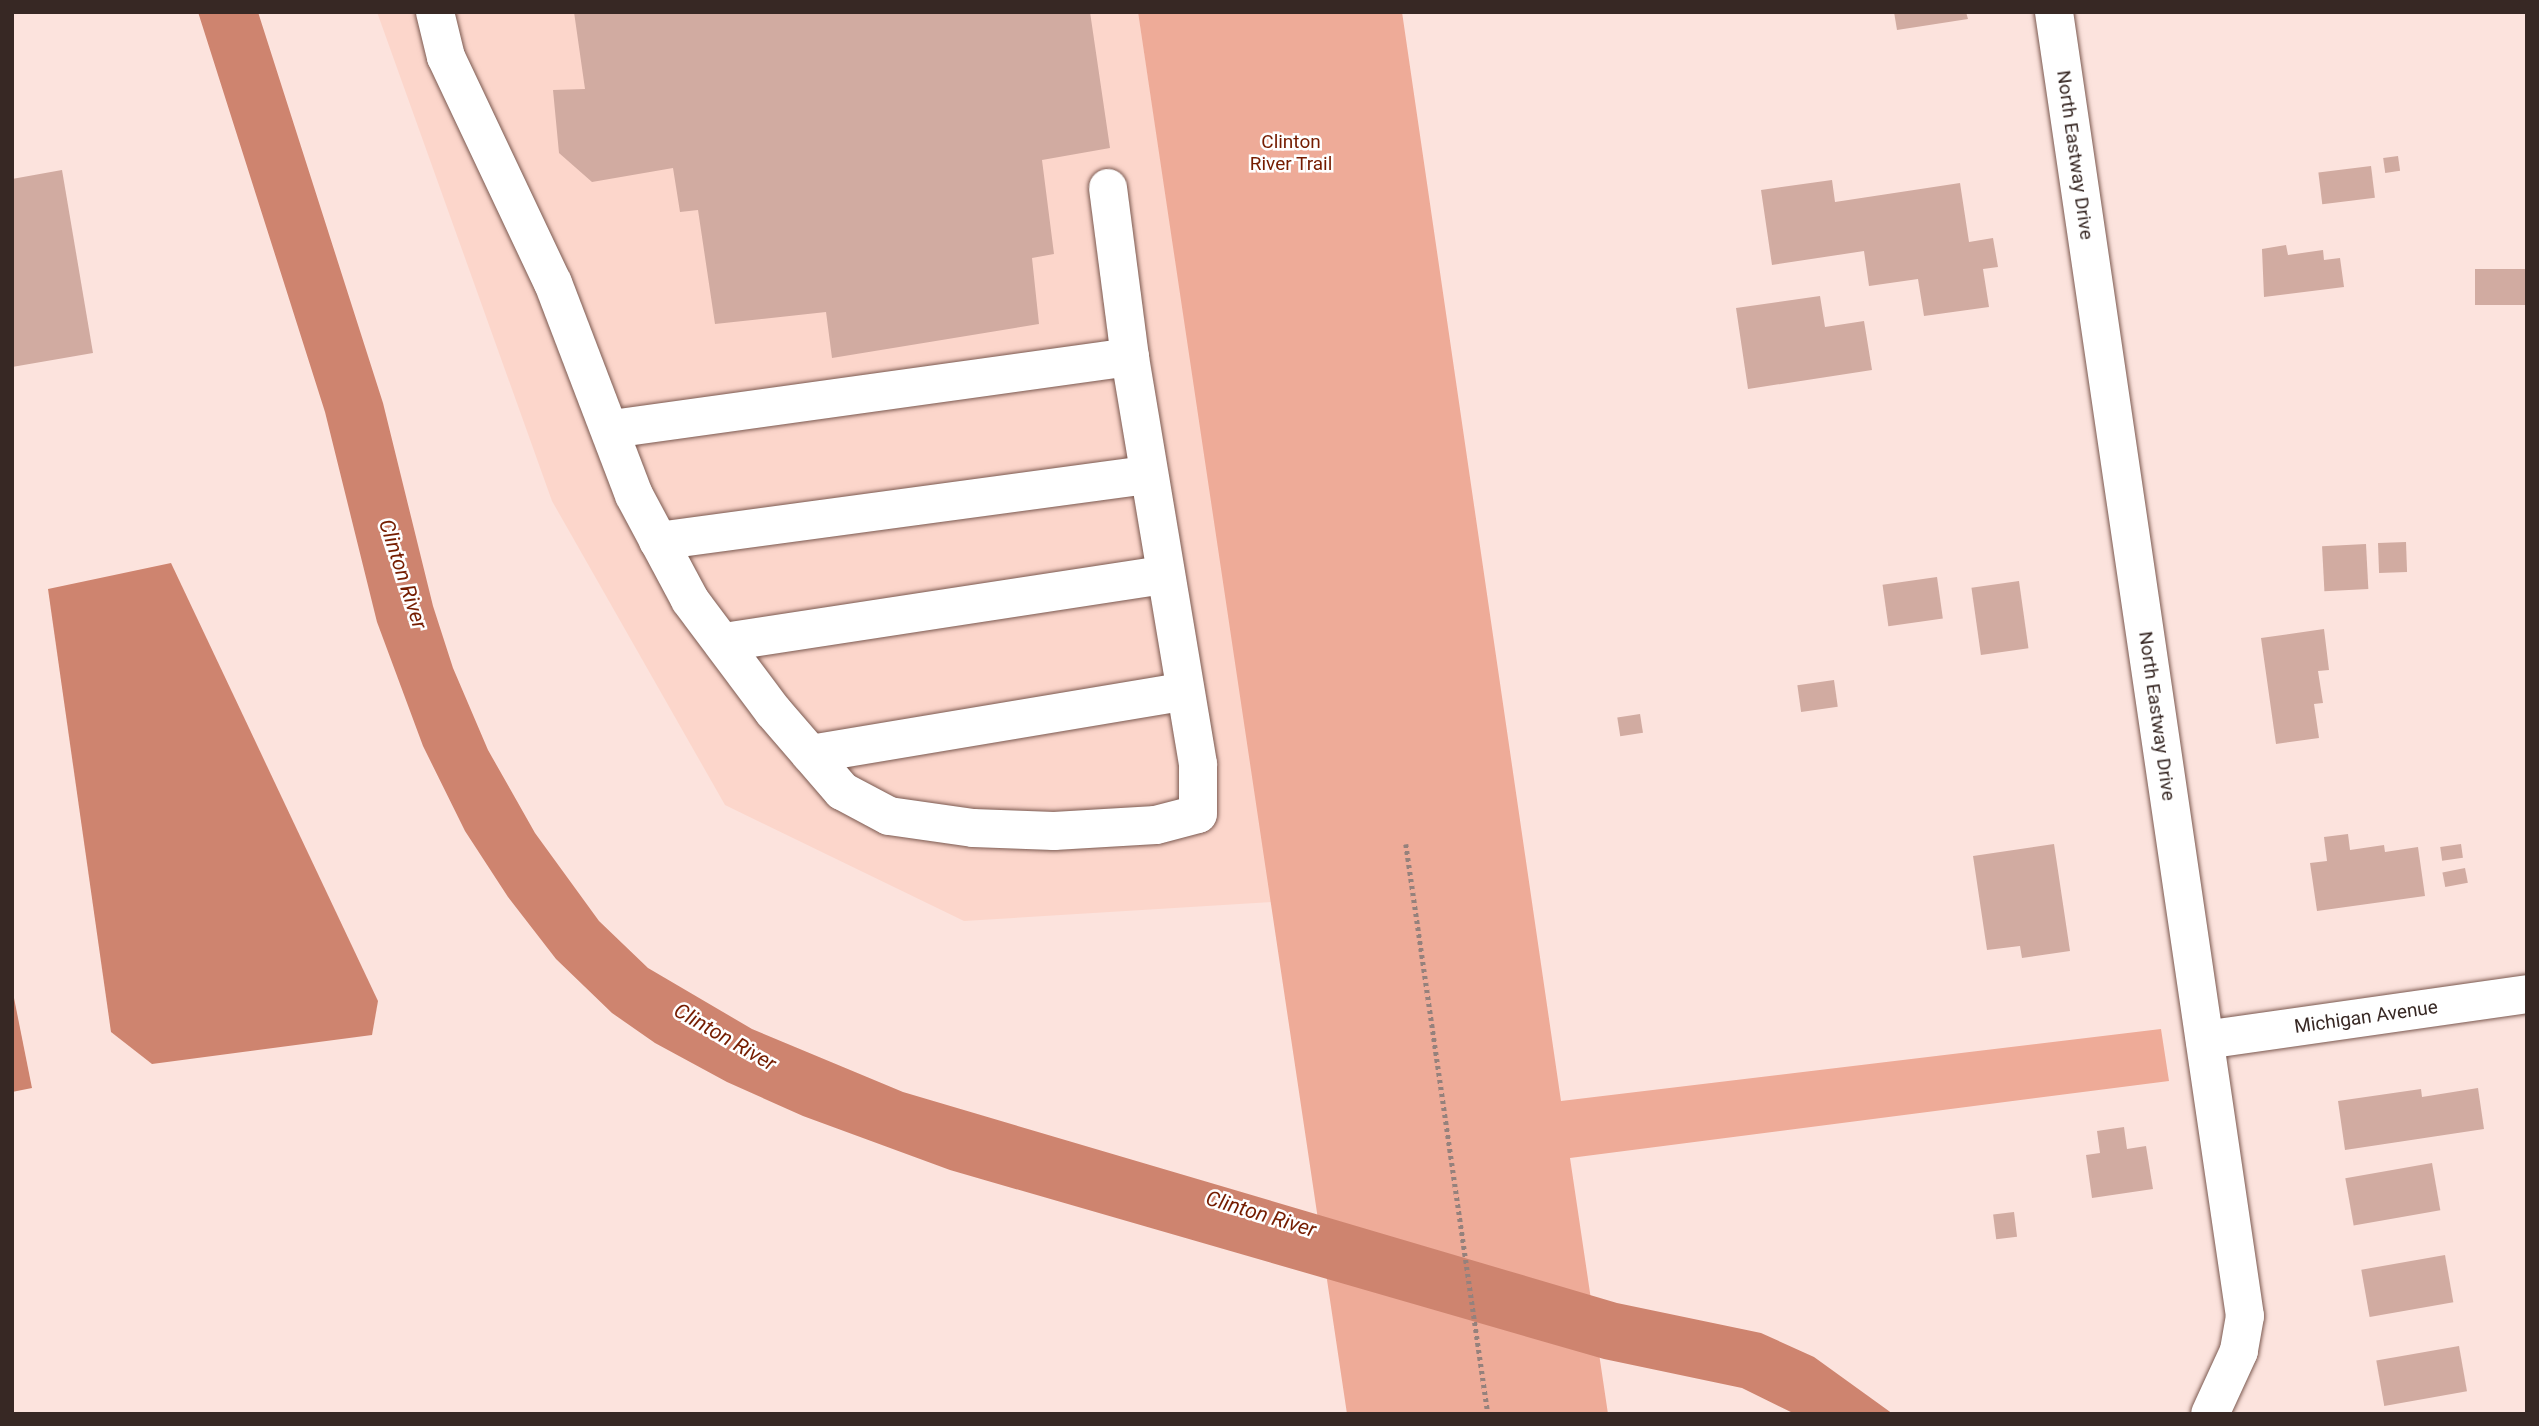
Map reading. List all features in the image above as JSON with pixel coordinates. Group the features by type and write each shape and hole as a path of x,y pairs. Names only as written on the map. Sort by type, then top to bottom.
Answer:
{"street":[{"path":"435,12 451,68 547,271 612,429 634,495 690,600 725,642 773,711 842,791 889,816 973,828 1054,831 1156,825 1198,814 1198,764 1163,575 1108,188"},
{"name":"North Eastway Drive","path":"2054,12 2245,1316 2239,1351 2210,1414"},
{"path":"612,429 1130,357"},
{"path":"659,541 1148,475"},
{"path":"725,642 1163,575"},
{"path":"810,754 1185,691"},
{"name":"Michigan Avenue","path":"2205,1040 2527,994"}],"path":[{"path":"1406,844 1426,996 1489,1414"}],"shaded area":[{"path":"377,12 1138,12 1273,902 964,921 725,805 552,501"}],"green space":[{"name":"Clinton River Trail","path":"1138,12 1402,12 1561,1101 2161,1029 2169,1081 1570,1158 1608,1414 1347,1414"}],"water":[{"name":"Clinton River","path":"198,12 258,12 383,403 433,606 453,668 488,750 535,833 599,921 648,968 752,1029 903,1092 1617,1303 1761,1333 1814,1357 1893,1414 1795,1414 1742,1388 1604,1359 950,1170 803,1116 727,1082 655,1043 612,1013 556,959 508,897 465,831 423,746 377,622 325,412"},
{"path":"171,563 378,1001 372,1035 152,1064 111,1032 48,589"},
{"path":"12,988 32,1088 12,1092"}],"building":[{"path":"574,12 1090,12 1110,148 1042,160 1054,254 1032,258 1039,324 832,358 826,312 715,324 698,210 680,212 673,168 592,182 559,153 553,90 585,89"},
{"path":"1894,12 1966,12 1968,19 1897,30"},
{"path":"2398,156 2400,171 2385,173 2383,158"},
{"path":"2371,166 2375,198 2322,204 2318,172"},
{"path":"62,170 93,353 12,367 12,179"},
{"path":"1832,180 1835,202 1960,183 1969,242 1993,238 1998,267 1983,269 1989,307 1924,316 1918,279 1869,286 1864,251 1772,265 1761,190"},
{"path":"2286,245 2288,255 2323,250 2324,260 2340,258 2344,287 2264,297 2262,249"},
{"path":"2475,269 2527,269 2527,305 2475,305"},
{"path":"1820,296 1825,327 1864,321 1872,370 1748,389 1736,308"},
{"path":"2406,542 2407,572 2379,573 2378,543"},
{"path":"2366,544 2368,589 2324,591 2322,546"},
{"path":"1937,577 1943,619 1888,626 1883,585"},
{"path":"2019,581 2028,648 1981,655 1971,588"},
{"path":"2324,629 2329,670 2318,671 2323,703 2314,704 2319,738 2276,744 2261,638"},
{"path":"1834,680 1838,707 1801,712 1797,685"},
{"path":"1640,714 1643,733 1620,736 1617,718"},
{"path":"2348,834 2350,850 2384,845 2385,852 2418,847 2425,896 2317,911 2310,863 2327,861 2324,837"},
{"path":"2054,844 2070,951 2022,958 2020,946 1987,950 1973,856"},
{"path":"2461,844 2463,858 2442,861 2440,847"},
{"path":"2465,868 2468,883 2445,887 2442,872"},
{"path":"2478,1088 2484,1129 2345,1150 2338,1101 2421,1089 2422,1097"},
{"path":"2124,1127 2127,1149 2146,1146 2153,1189 2092,1198 2086,1155 2100,1153 2097,1131"},
{"path":"2432,1163 2440,1210 2354,1226 2345,1178"},
{"path":"2014,1212 2017,1237 1996,1239 1993,1215"},
{"path":"2445,1255 2453,1302 2370,1317 2361,1270"},
{"path":"2459,1346 2467,1391 2384,1406 2376,1361"}]}
